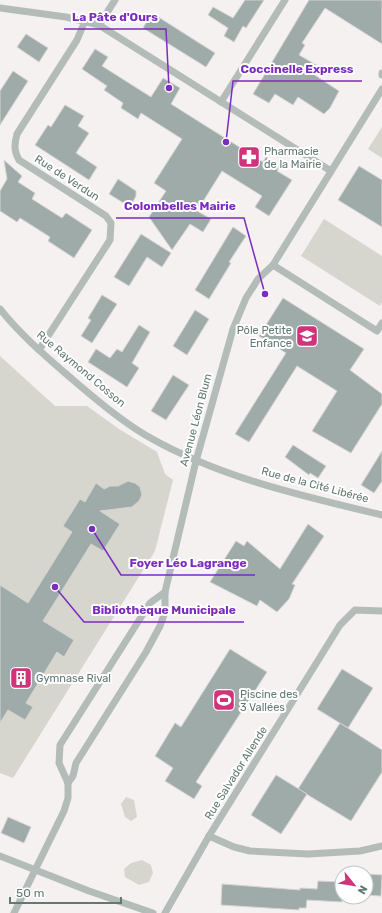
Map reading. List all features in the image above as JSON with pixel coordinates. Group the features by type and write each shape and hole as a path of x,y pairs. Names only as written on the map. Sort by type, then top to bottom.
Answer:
{"street":[{"path":"98,26 115,0"},
{"path":"221,102 285,0"},
{"path":"0,8 85,21 98,26 331,172"},
{"name":"Rue de Verdun","path":"39,350 110,240 111,223 106,216 19,160 15,153 14,144 17,134 76,40 85,21"},
{"name":"Avenue Léon Blum","path":"68,783 73,776 76,763 146,652 160,626 165,612 165,592 196,461 232,329 258,279 273,265 382,89"},
{"path":"273,265 377,331 382,323"},
{"name":"Rue Raymond Cosson","path":"0,309 39,350 104,406 146,435 196,461"},
{"name":"Rue de la Cité Libérée","path":"196,461 284,491 382,515"},
{"name":"Avenue Léon Blum","path":"14,913 64,811 68,798 68,783 59,763 60,745 150,603 165,592"},
{"name":"Rue Salvador Allende","path":"165,913 209,836 340,625 354,610 382,611"},
{"path":"209,836 234,847 250,851 308,854 360,851 382,846"},
{"path":"0,856 153,913"}],"shaded area":[{"path":"382,127 382,158 368,149"},
{"path":"324,219 382,256 382,302 380,306 301,256"},
{"path":"0,356 55,406 87,406 119,429 157,452 165,474 173,480 155,551 13,778 0,773"},
{"path":"126,797 134,800 137,817 131,821 125,817 121,804"},
{"path":"142,860 151,865 153,873 149,882 139,885 125,877 124,869 131,863"}],"building":[{"path":"245,0 264,0 246,28 243,26 234,42 224,36 228,28 208,15 213,7 233,18"},
{"path":"309,0 382,0 382,44 325,8 302,43 305,45 299,55 318,66 313,74 339,91 330,108 324,114 298,97 293,105 275,94 269,103 253,94"},
{"path":"152,13 215,53 206,67 143,28"},
{"path":"26,34 48,48 39,62 17,47"},
{"path":"95,49 108,57 102,66 151,97 163,78 180,88 171,104 263,162 266,157 280,166 277,171 292,180 269,216 255,207 262,196 222,171 197,211 211,219 203,232 190,224 172,250 149,217 166,191 154,183 182,139 141,113 138,119 121,108 123,103 104,90 107,86 82,69"},
{"path":"13,71 28,81 0,125 0,91"},
{"path":"65,105 84,116 78,126 89,133 76,153 97,167 89,180 35,145 48,125 51,127"},
{"path":"4,160 22,176 18,182 35,193 32,199 62,218 66,213 92,230 74,258 48,241 50,237 20,218 17,222 0,211 0,191 7,179"},
{"path":"359,166 382,180 382,227 338,200"},
{"path":"118,179 136,191 136,196 130,207 109,194"},
{"path":"233,227 246,236 229,262 231,263 209,299 195,290"},
{"path":"141,234 171,253 162,267 147,257 129,286 114,277"},
{"path":"102,295 117,304 92,343 81,336 91,320 88,318"},
{"path":"283,298 364,349 350,370 382,394 382,404 351,453 312,431 337,391 297,366 249,442 235,434 286,353 259,336"},
{"path":"195,310 209,319 187,355 173,346"},
{"path":"139,325 150,332 132,363 139,368 127,387 88,362 96,349 110,358 117,349 122,352"},
{"path":"173,375 189,385 166,420 151,411"},
{"path":"293,445 326,466 318,478 310,473 309,475 285,457"},
{"path":"382,451 382,481 374,493 361,485"},
{"path":"128,481 135,483 140,487 142,495 139,501 132,507 100,511 120,524 103,551 91,544 43,621 74,640 64,657 57,652 26,703 33,707 25,720 8,710 0,723 0,585 28,603 72,532 63,526 80,499 85,502 96,483 104,489 110,486 118,486"},
{"path":"308,524 324,536 292,584 295,585 289,599 277,612 260,600 257,606 210,582 236,541 244,546 247,541 280,569"},
{"name":"Piscine des 3 Vallées","path":"230,649 267,672 196,782 202,786 194,799 165,781 173,768 155,756 175,723 181,727"},
{"path":"342,669 373,688 348,728 317,709"},
{"path":"340,723 382,750 382,772 351,821 298,789"},
{"path":"276,775 307,794 281,834 251,815"},
{"path":"8,817 31,827 24,843 1,833"},
{"path":"374,874 382,875 381,896 374,896"},
{"path":"318,881 334,882 334,902 307,900 306,908 299,908 299,910 221,905 222,884 300,890 300,888 317,889"}],"place":[{"name":"La Pâte d'Ours","path":"169,88"},
{"name":"Coccinelle Express","path":"226,142"},
{"name":"Pharmacie de la Mairie","path":"249,157"},
{"name":"Colombelles Mairie","path":"265,294"},
{"name":"Pôle Petite Enfance","path":"307,336"},
{"name":"Foyer Léo Lagrange","path":"92,529"},
{"name":"Bibliothèque Municipale","path":"55,587"},
{"name":"Gymnase Rival","path":"21,678"},
{"name":"Piscine des 3 Vallées","path":"224,700"}]}
